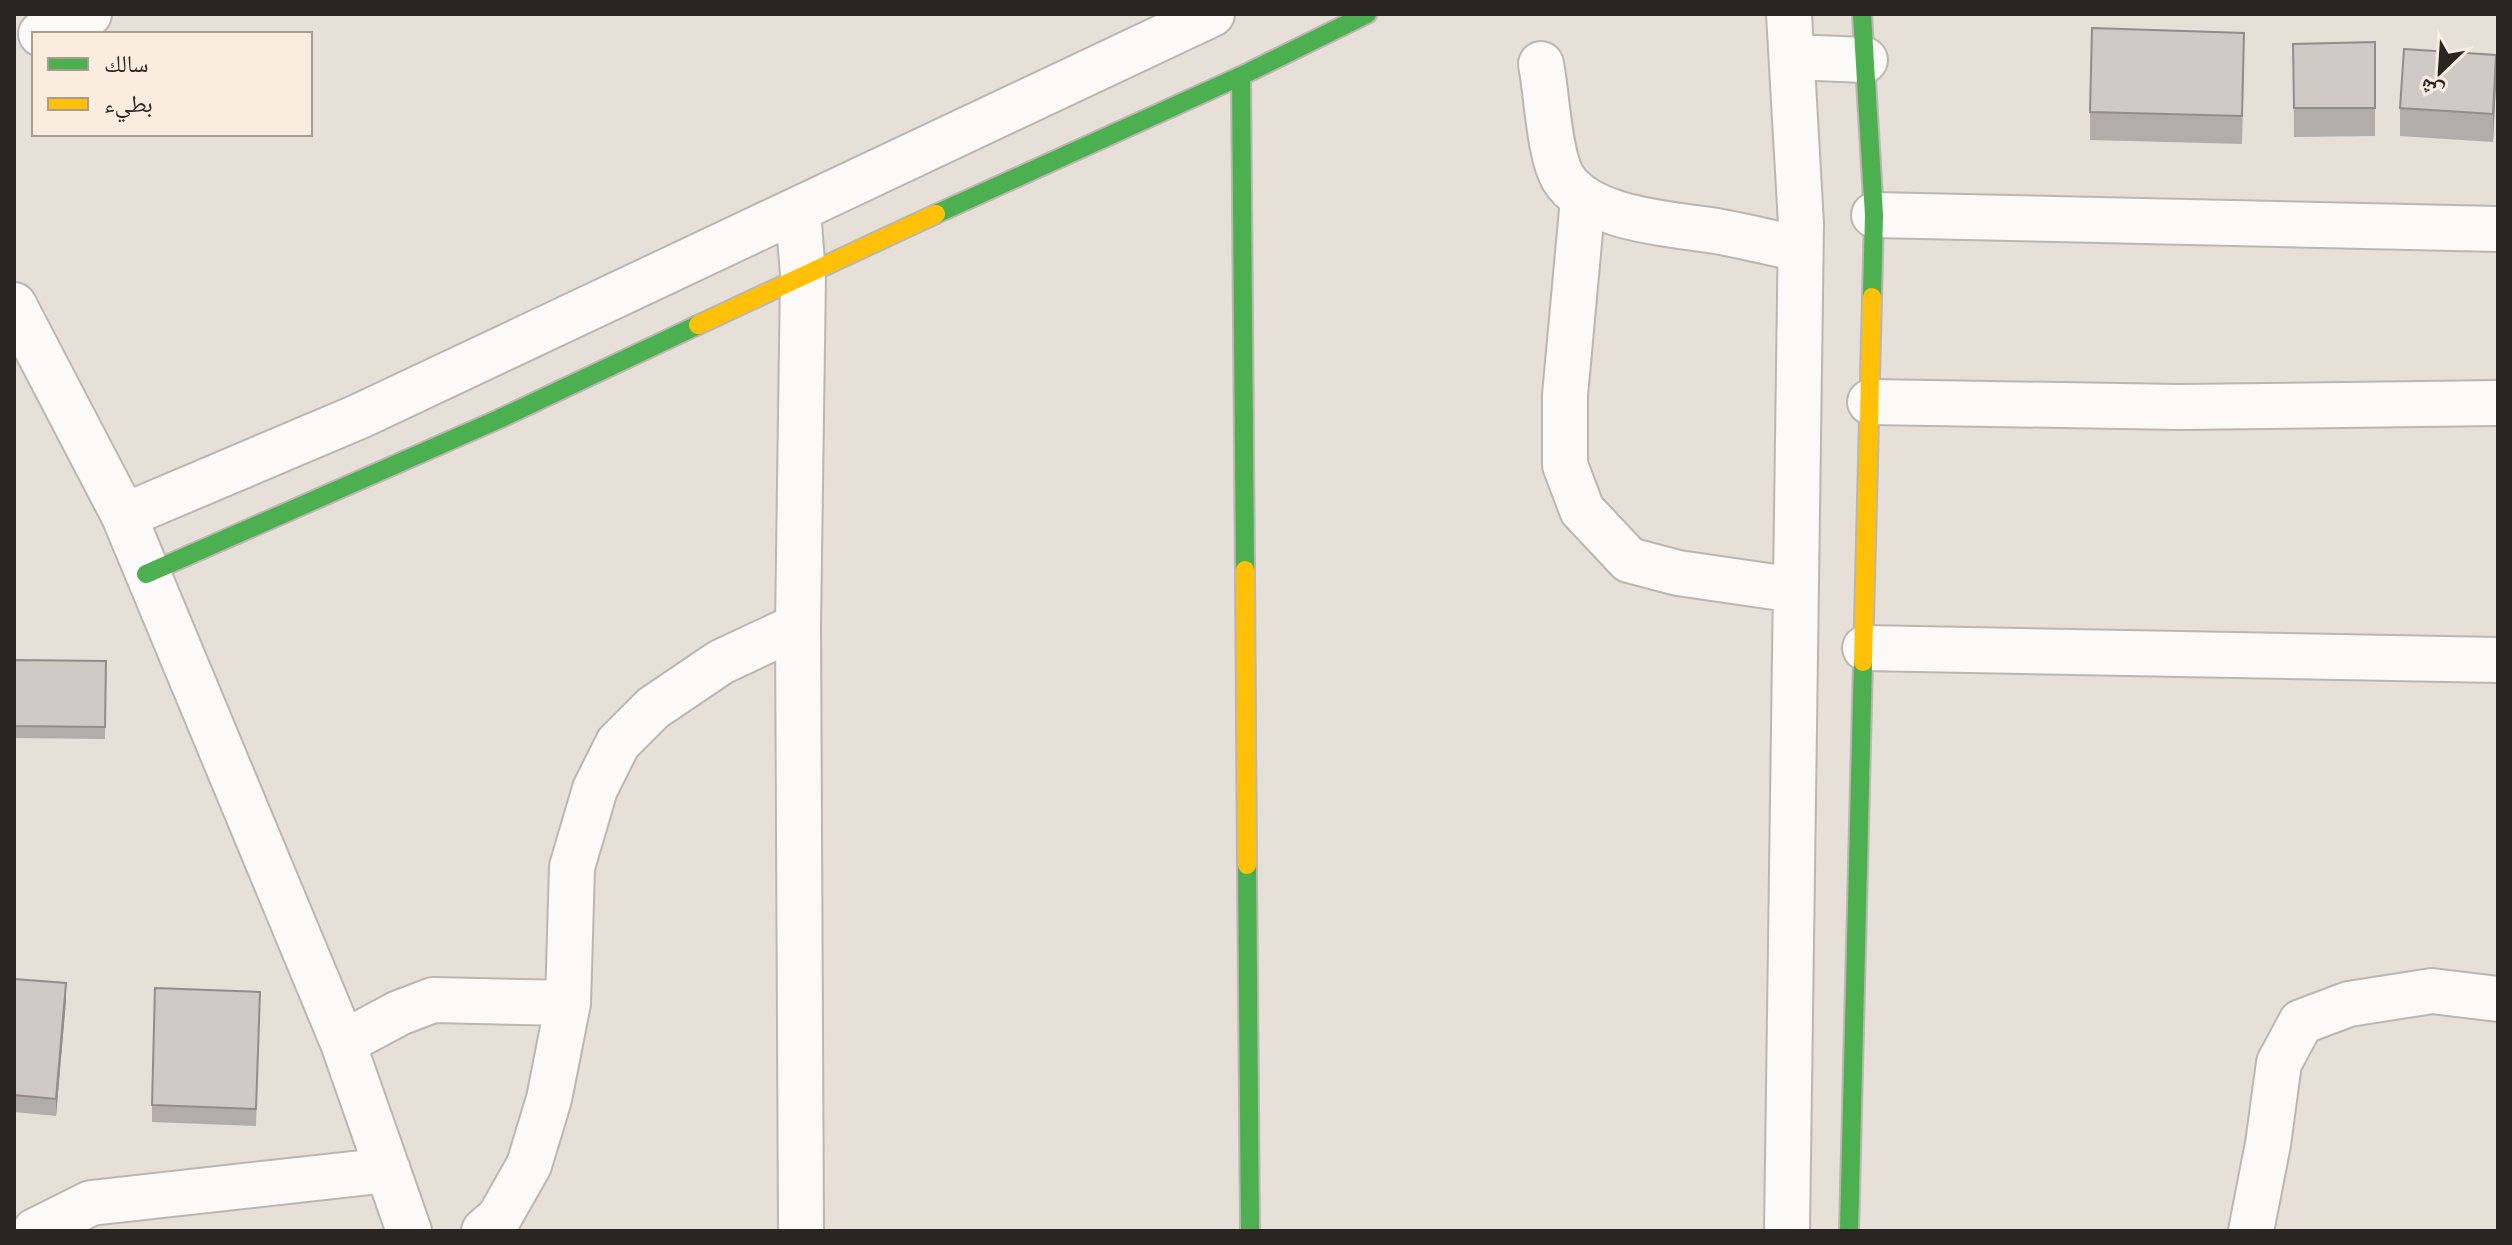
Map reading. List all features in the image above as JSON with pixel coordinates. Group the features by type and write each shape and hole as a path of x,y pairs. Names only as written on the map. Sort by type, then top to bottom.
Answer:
{"street":[{"path":"46,32 89,14"},
{"path":"124,516 360,416 1212,14"},
{"path":"146,574 499,419 803,275 1241,76 1367,14"},
{"path":"1787,1231 1800,249 1789,14"},
{"path":"1849,1231 1874,215 1862,14"},
{"path":"14,55 32,41"},
{"path":"1792,57 1865,60"},
{"path":"1541,64 1551,140 1563,178 1583,199 1643,221 1717,231 1800,249"},
{"path":"1241,76 1250,1231"},
{"path":"1583,199 1565,409 1565,465 1582,510 1629,560 1678,573 1796,590"},
{"path":"798,211 803,275 798,626 801,1231"},
{"path":"1874,215 2498,229"},
{"path":"14,305 124,516 343,1043 409,1231"},
{"path":"1870,402 2180,407 2498,403"},
{"path":"484,1231 499,1218 529,1165 549,1099 568,1003 572,867 595,789 618,743 653,708 721,662 798,626"},
{"path":"1865,648 2498,660"},
{"path":"2251,1231 2268,1144 2279,1063 2301,1022 2349,1004 2432,991 2498,999"},
{"path":"343,1043 399,1013 433,1000 568,1003"},
{"path":"35,1231 91,1203 388,1170"}],"building":[{"path":"2092,28 2244,33 2242,116 2090,112"},
{"path":"2375,42 2375,108 2294,108 2293,44"},
{"path":"2404,49 2496,55 2493,114 2400,108"},
{"path":"14,660 106,661 105,727 14,726"},
{"path":"14,979 66,983 56,1099 14,1095"},
{"path":"155,988 260,992 256,1109 152,1105"}],"traffic: fast":[{"path":"936,214 1241,76 1367,14"},
{"path":"1862,14 1874,215 1872,297"},
{"path":"1241,76 1245,570"},
{"path":"146,574 499,419 698,325"},
{"path":"1849,1231 1863,662"},
{"path":"1247,865 1250,1231"}],"traffic: slow":[{"path":"698,325 936,214"},
{"path":"1863,662 1872,297"},
{"path":"1245,570 1247,865"}]}
